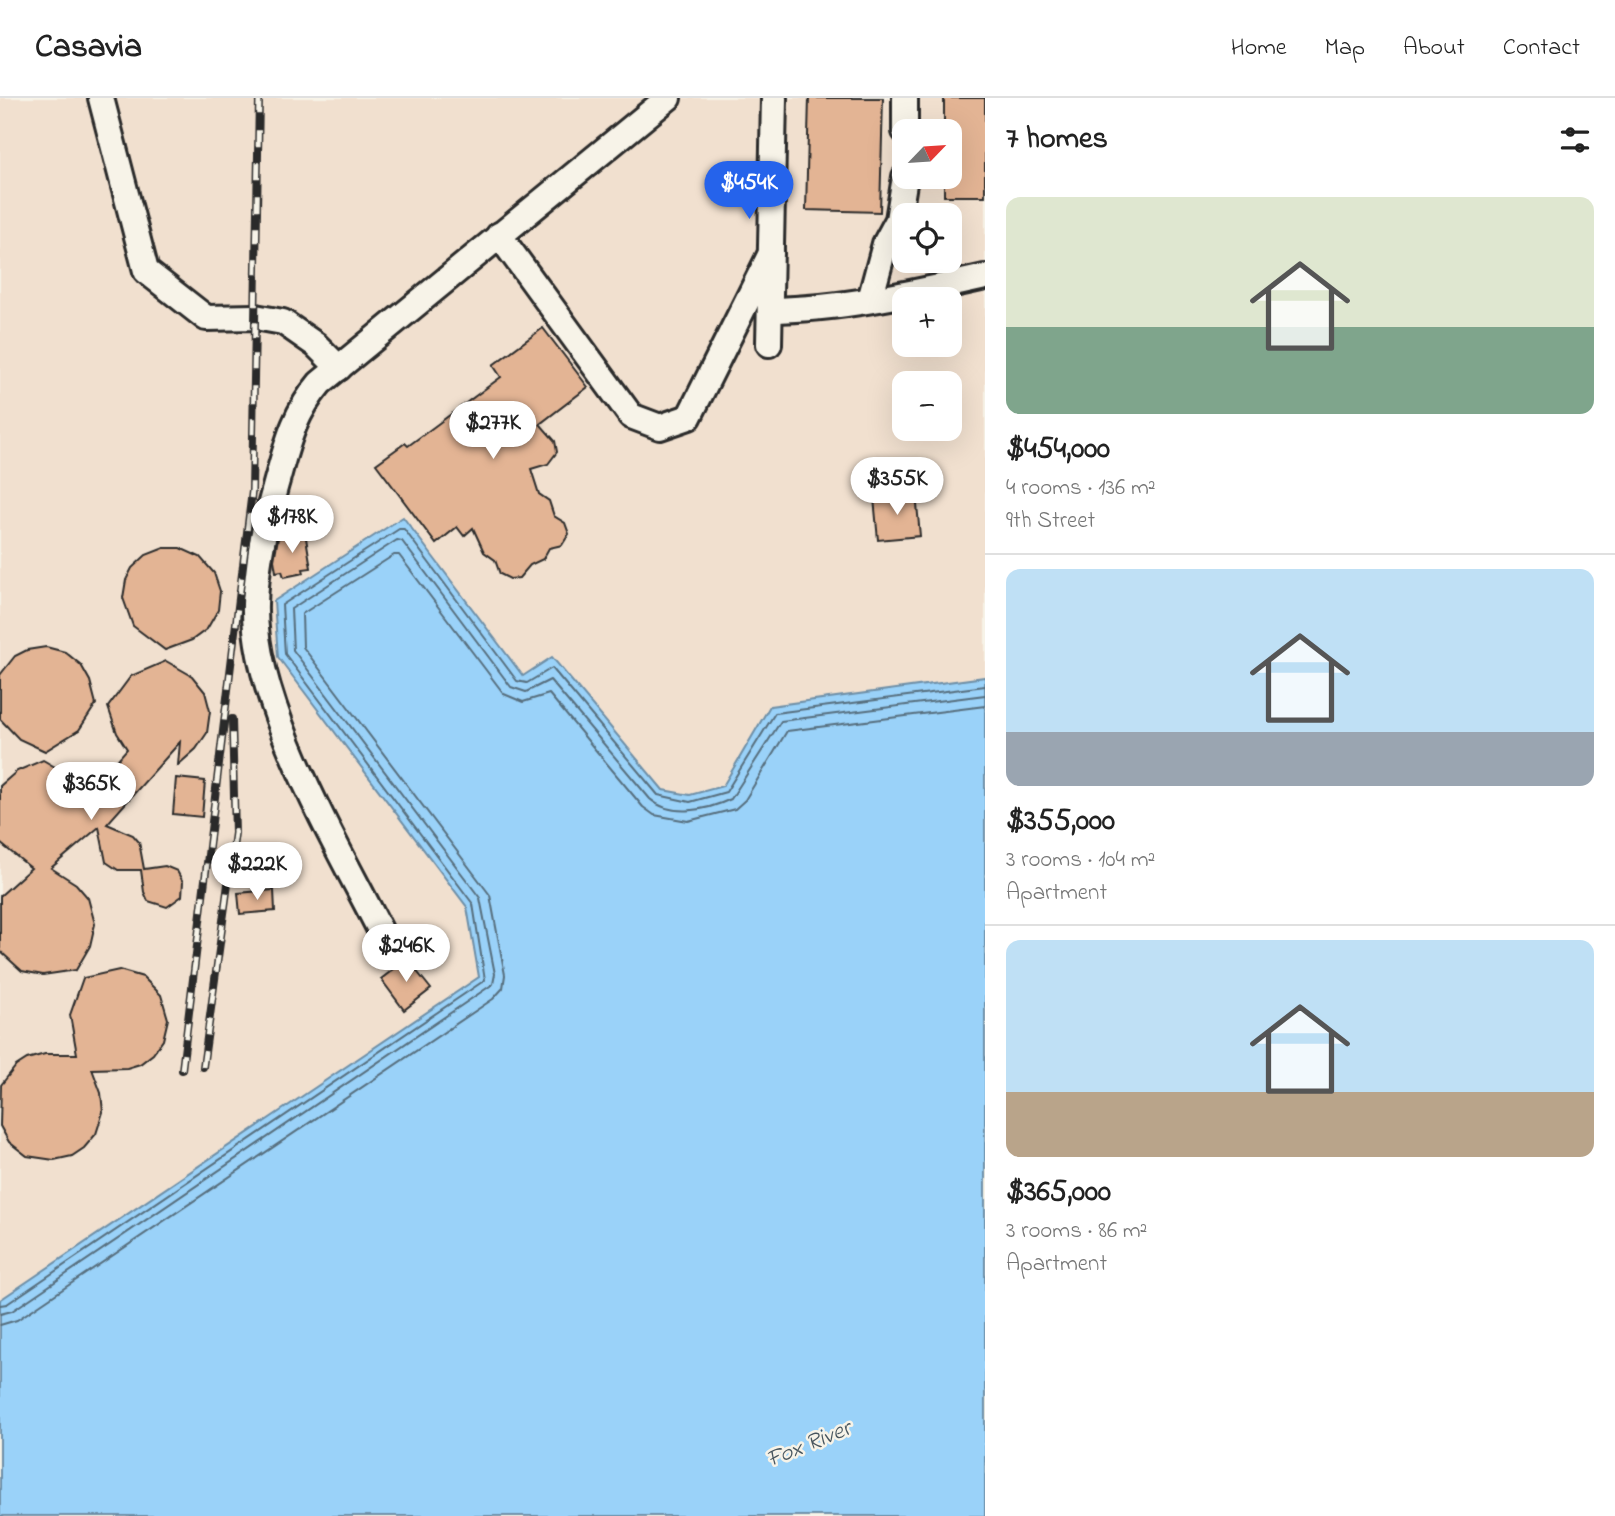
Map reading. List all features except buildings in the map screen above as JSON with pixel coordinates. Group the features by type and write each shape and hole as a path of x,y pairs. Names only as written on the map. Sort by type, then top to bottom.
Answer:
{"street":[{"path":"101,98 146,271 206,318 255,317 283,322 316,345 339,368"},
{"path":"380,930 286,738 264,671 254,606 265,522 294,421 303,404 339,368 668,98"},
{"path":"769,344 774,98"},
{"path":"905,98 905,119"},
{"path":"870,300 885,244 898,220 903,189"},
{"path":"499,234 631,416 660,427 689,417 771,253"},
{"path":"770,310 797,310 870,300 985,277"}],"shaded area":[{"path":"0,98 985,98 985,677 770,706 723,786 690,795 663,790 552,657 523,677 403,518 274,601 278,657 467,907 479,977 0,1300"}],"water":[{"name":"Fox River","path":"403,517 523,676 552,657 663,790 690,795 723,786 770,706 985,677 985,1516 0,1516 0,1300 479,977 467,907 278,657 274,601"}],"railway":[{"path":"182,1070 252,491 259,98"},
{"path":"203,1067 235,833 232,719"}]}
